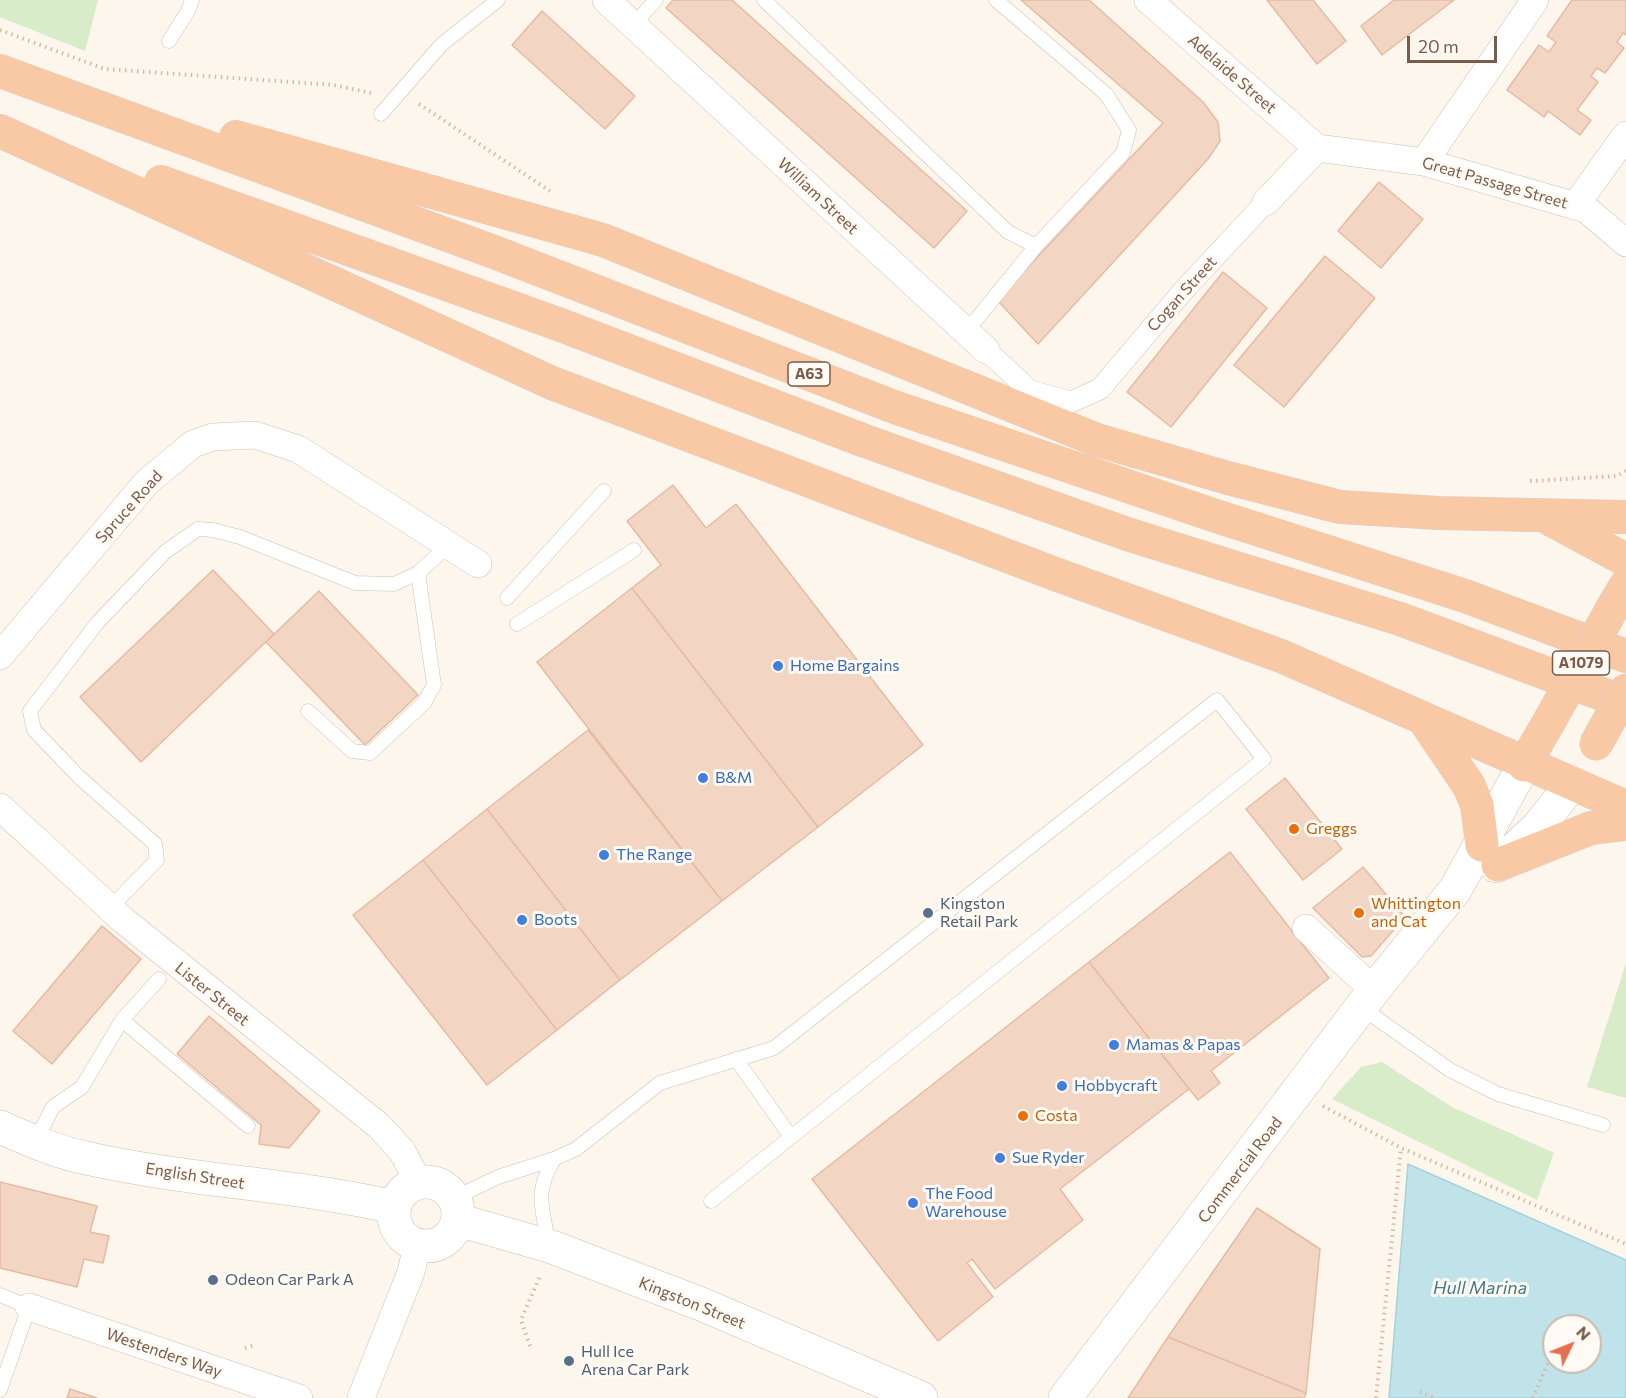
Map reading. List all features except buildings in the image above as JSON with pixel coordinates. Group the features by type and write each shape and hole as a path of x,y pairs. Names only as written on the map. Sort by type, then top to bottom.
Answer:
{"highway":[{"path":"0,71 603,240 1097,440 1206,472 1340,507 1439,513 1626,517"},
{"name":"A63","path":"0,71 494,252 897,408 1216,516 1465,596 1626,656"},
{"name":"A63","path":"0,126 558,324 876,445 1127,534 1400,619 1626,703"},
{"path":"0,131 552,382 1055,574 1281,656 1524,765 1626,807"},
{"path":"1540,515 1626,560"},
{"name":"A1079","path":"1524,765 1620,596"},
{"name":"A1079","path":"1572,784 1626,690"},
{"path":"1425,720 1469,786 1477,806 1490,855 1591,828 1626,824"}],"street":[{"name":"William Street","path":"606,0 1030,391"},
{"name":"Adelaide Street","path":"1148,0 1317,148"},
{"path":"1424,162 1535,0"},
{"path":"1575,206 1626,135"},
{"name":"Great Passage Street","path":"1317,148 1424,162 1586,209 1626,243"},
{"name":"Cogan Street","path":"1030,391 1071,402 1100,389 1183,291 1317,148"},
{"name":"Spruce Road","path":"0,656 147,482 193,444 213,437 255,435 277,440 297,449 478,564"},
{"name":"Commercial Road","path":"1490,855 1524,765"},
{"name":"Commercial Road","path":"1065,1398 1368,999 1455,890 1490,855 1538,828 1572,784"},
{"name":"Lister Street","path":"0,807 110,908 278,1048 379,1126 402,1151 419,1183"},
{"path":"1306,928 1368,999"},
{"name":"English Street","path":"0,1127 85,1158 268,1188 350,1197 394,1207"},
{"path":"419,1183 433,1183 445,1188 456,1209 453,1233 443,1242 430,1246 417,1246 403,1237 395,1223 394,1207 399,1196 408,1187 419,1183"},
{"name":"Kingston Street","path":"456,1209 701,1304 921,1398"},
{"path":"361,1398 411,1272 417,1246"},
{"name":"Westenders Way","path":"29,1307 299,1398"}],"lane":[{"path":"170,41 192,0"},
{"path":"381,114 442,44 498,0"},
{"path":"633,25 656,0"},
{"path":"764,0 1008,232 1036,246"},
{"path":"966,332 1036,246 1122,153 1129,130 1106,94 996,0"},
{"path":"507,598 604,491"},
{"path":"110,908 157,860 158,850 155,844 79,777 34,730 30,711 98,622 165,552 198,529 213,530 240,537 356,583 394,584 418,573 449,545"},
{"path":"517,624 634,550"},
{"path":"308,711 352,751 369,753 424,703 434,685 418,573"},
{"path":"456,1209 498,1177 554,1159 576,1149 660,1083 774,1048 1217,700 1264,759 711,1201"},
{"path":"36,1142 53,1107 82,1087 122,1020 159,979"},
{"path":"1368,999 1450,1070 1498,1094 1603,1125"},
{"path":"122,1020 248,1126"},
{"path":"736,1059 791,1137"},
{"path":"551,1247 540,1197 542,1178 554,1159"},
{"path":"0,1295 29,1307 0,1390"}],"path":[{"path":"0,30 105,69 334,85 416,102 506,159 557,196"},
{"path":"1523,481 1617,476 1626,471"},
{"path":"1344,1117 1401,1148 1626,1244"},
{"path":"1376,1398 1401,1148"},
{"path":"530,1346 521,1320 551,1247"},
{"path":"1533,1398 1543,1374"},
{"path":"1420,1392 1434,1398"}],"green space":[{"path":"0,0 98,0 85,51 0,17"},
{"path":"1626,963 1626,1098 1587,1087"},
{"path":"1382,1062 1452,1107 1554,1153 1537,1200 1332,1099 1361,1067"}],"water":[{"name":"Hull Marina","path":"1408,1164 1626,1260 1626,1398 1389,1398"}],"place":[{"name":"Home Bargains","path":"778,666"},
{"name":"B&M","path":"703,778"},
{"name":"Greggs","path":"1294,829"},
{"name":"The Range","path":"604,855"},
{"name":"Kingston Retail Park","path":"928,913"},
{"name":"Whittington and Cat","path":"1359,913"},
{"name":"Boots","path":"522,920"},
{"name":"Mamas & Papas","path":"1114,1045"},
{"name":"Hobbycraft","path":"1062,1086"},
{"name":"Costa","path":"1023,1116"},
{"name":"Sue Ryder","path":"1000,1158"},
{"name":"The Food Warehouse","path":"913,1203"},
{"name":"Odeon Car Park A","path":"213,1280"},
{"name":"Hull Ice Arena Car Park","path":"569,1361"}]}
